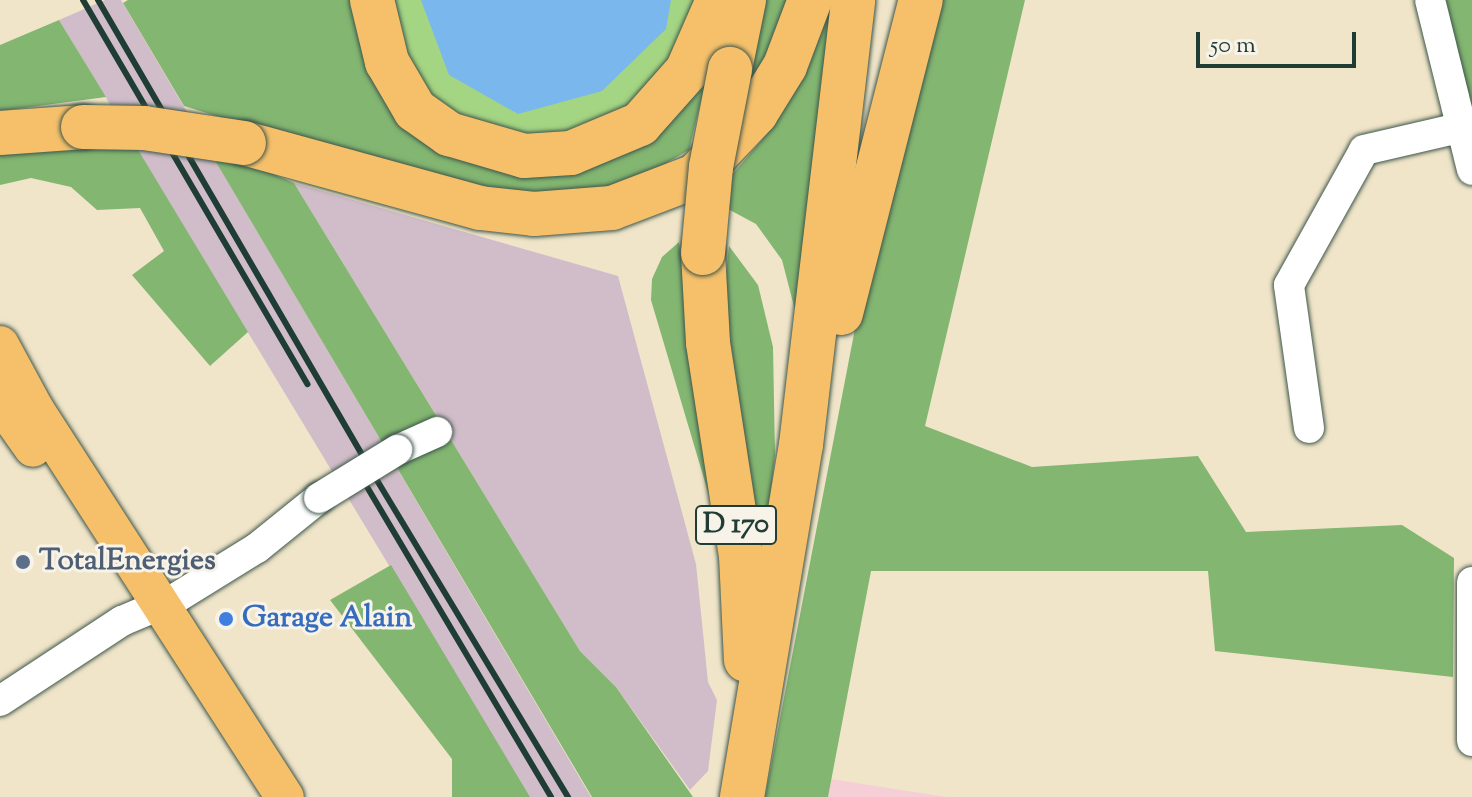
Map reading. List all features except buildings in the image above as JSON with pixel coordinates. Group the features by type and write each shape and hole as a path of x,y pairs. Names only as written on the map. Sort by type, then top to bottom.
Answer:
{"highway":[{"path":"372,0 387,62 415,110 449,134 524,156 571,153 640,124 687,71 718,0"},
{"name":"D 170","path":"723,797 744,685 747,610 708,343 703,253 711,167 744,0"},
{"path":"0,133 83,127 144,128 244,143 480,208 534,214 612,208 696,176 746,124 785,66 810,0"},
{"name":"D 170","path":"742,797 784,561 853,0"},
{"path":"819,294 870,0"},
{"path":"784,561 921,0"}],"main road":[{"path":"0,345 16,410"},
{"path":"0,369 16,410 285,797"},
{"path":"151,607 258,797"}],"street":[{"path":"1430,0 1464,127 1472,170"},
{"path":"1309,428 1289,285 1364,150 1464,127"},
{"path":"0,701 151,607 257,548 319,498 397,450 437,432"},
{"path":"1472,582 1472,741"}],"shaded area":[{"path":"105,0 121,0 591,797 529,797 59,20"},
{"path":"294,183 618,276 696,564 708,682 717,700 708,771 690,790 616,687 580,651"},
{"path":"831,779 914,792 947,797 828,797"}],"green space":[{"path":"128,0 350,0 366,66 526,176 713,51 689,150 630,184 582,197 431,182 184,106 123,3"},
{"path":"385,0 704,0 674,60 635,108 539,142 439,109 406,73"},
{"path":"754,0 794,0 782,36 736,105"},
{"path":"828,0 842,0 797,318 782,260 756,224 728,209 732,175 772,128"},
{"path":"935,0 1025,0 925,426 1032,467 1198,456 1246,532 1402,525 1454,558 1453,677 1215,651 1208,571 871,571 828,797 765,797 867,266"},
{"path":"1446,0 1472,0 1472,114"},
{"path":"59,20 106,97 0,111 0,45"},
{"path":"91,146 137,148 248,332 210,366 132,275 164,251 140,208 97,210 71,187 31,178 0,185 0,154"},
{"path":"213,157 250,164 294,183 580,651 616,687 693,797 592,797"},
{"path":"679,242 713,509 651,300 652,279 662,257"},
{"path":"729,246 758,285 773,347 775,455 758,610 722,314"},
{"path":"391,565 530,797 452,797 452,759 330,600"}],"water":[{"path":"421,0 671,0 666,29 602,91 518,114 449,75"}],"railway":[{"path":"83,0 307,384"},
{"path":"98,0 375,477 568,797"},
{"path":"357,470 551,797"}],"place":[{"name":"TotalEnergies","path":"23,562"},
{"name":"Garage Alain","path":"226,619"}]}
